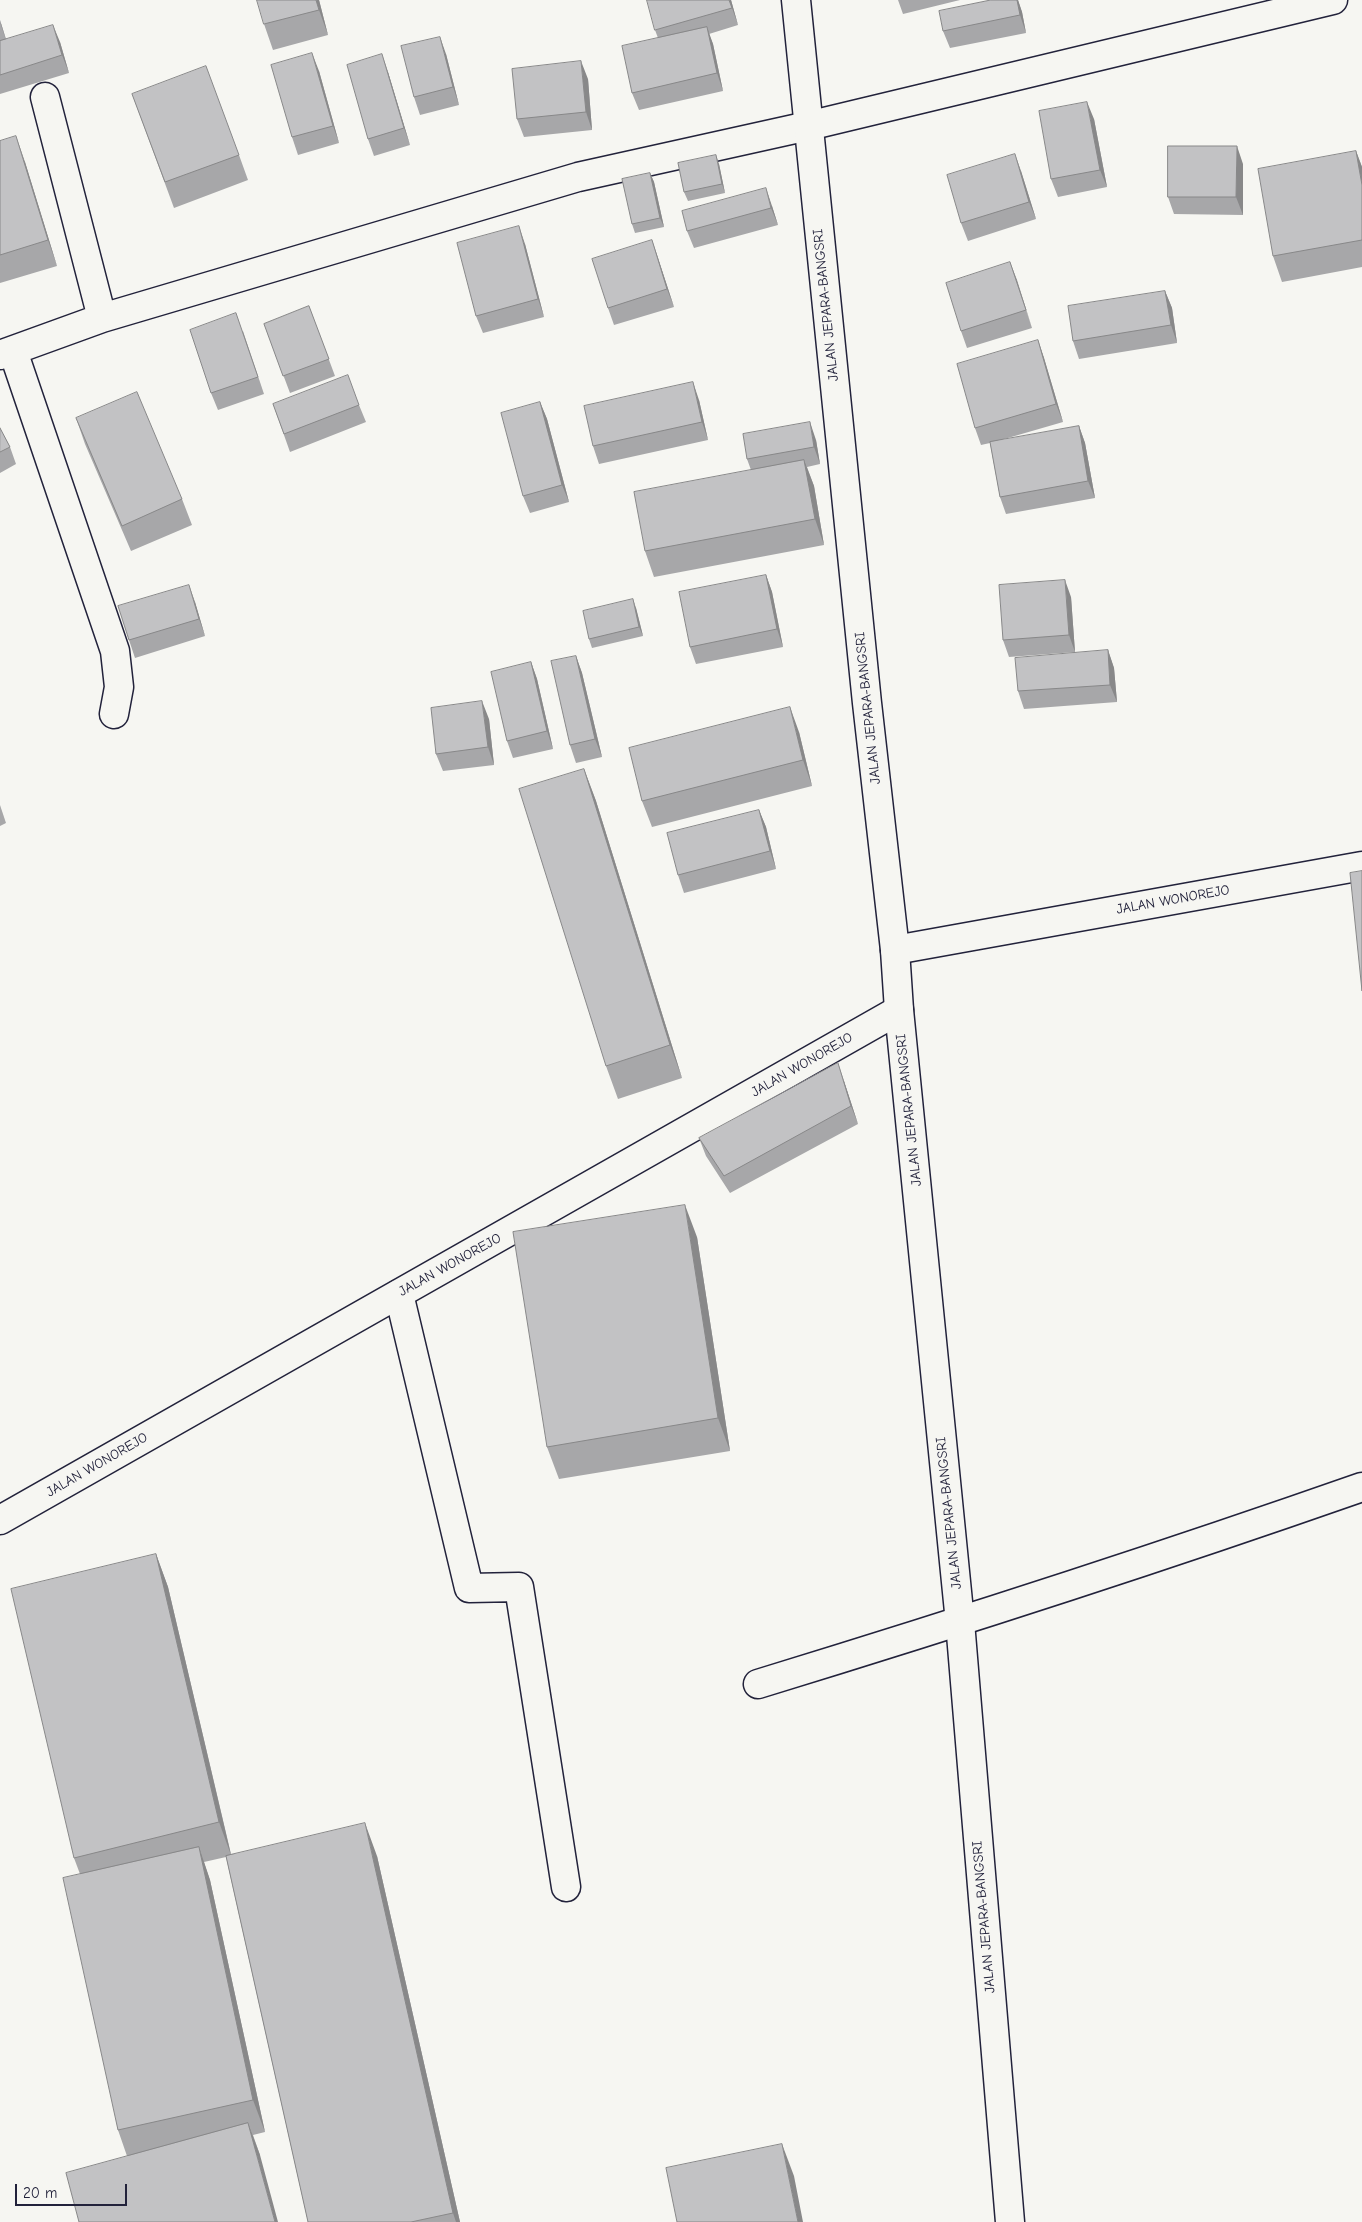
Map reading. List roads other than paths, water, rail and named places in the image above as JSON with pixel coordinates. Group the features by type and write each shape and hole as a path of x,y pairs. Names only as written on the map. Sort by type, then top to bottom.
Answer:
{"street":[{"name":"JALAN JEPARA-BANGSRI","path":"796,0 866,703 895,950 899,1010 960,1622 1010,2222"},
{"path":"114,714 119,688 115,651 6,353 102,318 578,177 808,126 1333,0"},
{"path":"45,97 102,318"},
{"name":"JALAN WONOREJO","path":"895,950 1362,866"},
{"name":"JALAN WONOREJO","path":"0,1520 899,1010"},
{"path":"399,1294 469,1588 519,1587 566,1886"},
{"path":"758,1684 960,1622 1246,1528 1362,1487"}]}
